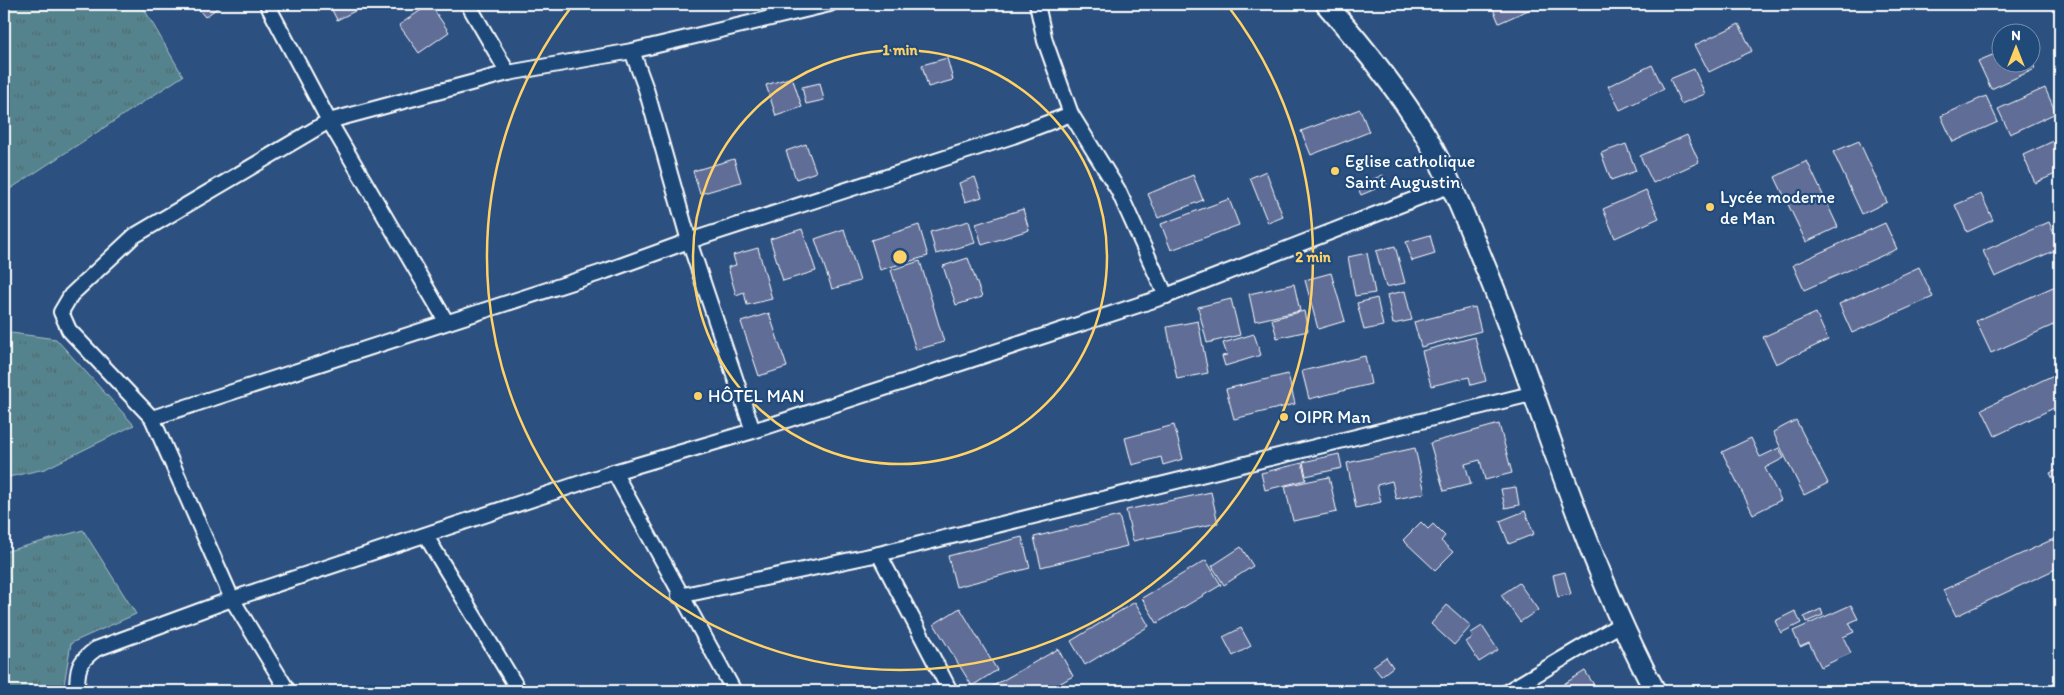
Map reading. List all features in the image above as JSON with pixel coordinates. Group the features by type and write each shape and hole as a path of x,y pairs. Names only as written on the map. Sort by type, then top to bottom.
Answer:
{"main road":[{"path":"1326,4 1386,77 1425,136 1451,186 1508,322 1570,495 1621,624 1655,691"}],"street":[{"path":"267,4 330,121 446,321"},
{"path":"468,4 508,73"},
{"path":"288,691 232,600 152,418 69,330 61,312 71,296 134,236 330,121 508,73 632,51 830,4"},
{"path":"1037,4 1045,41 1071,114 1118,190 1166,296"},
{"path":"632,51 646,89 689,241 753,431"},
{"path":"152,418 419,332 446,321 606,271 689,241 1013,136 1071,114"},
{"path":"77,691 77,674 82,660 96,649 232,600 614,472 753,431 1166,296 1451,186"},
{"path":"680,596 879,554 1535,393"},
{"path":"614,472 680,596 734,691"},
{"path":"426,536 519,691"},
{"path":"879,554 950,691"},
{"path":"1508,691 1621,624"}],"green space":[{"path":"4,4 146,4 143,7 183,76 4,193"},
{"path":"4,332 56,339 134,425 45,469 4,478"},
{"path":"83,530 136,614 71,643 63,691 4,691 4,552"}],"building":[{"path":"194,4 223,4 205,17"},
{"path":"329,4 359,4 361,8 337,20"},
{"path":"430,4 449,32 419,53 399,25"},
{"path":"654,4 673,4 673,8 654,9"},
{"path":"1491,4 1534,4 1535,7 1499,23"},
{"path":"1739,24 1752,51 1709,72 1695,45"},
{"path":"1992,55 1992,72 2028,72 1991,89 1978,61"},
{"path":"947,58 953,80 928,87 922,65"},
{"path":"1652,65 1664,89 1620,110 1608,86"},
{"path":"1694,69 1705,94 1681,104 1670,79"},
{"path":"792,77 802,107 776,116 766,85"},
{"path":"820,83 824,100 806,104 802,87"},
{"path":"2045,88 2056,113 2010,134 1998,109"},
{"path":"1986,96 1998,122 1953,142 1941,116"},
{"path":"1360,109 1369,132 1311,155 1301,131"},
{"path":"1687,135 1699,162 1653,183 1640,156"},
{"path":"2060,138 2060,172 2035,183 2023,155"},
{"path":"1859,141 1887,202 1862,214 1833,152"},
{"path":"806,144 816,172 796,179 786,151"},
{"path":"1626,144 1636,171 1611,180 1601,153"},
{"path":"734,159 741,182 700,194 693,171"},
{"path":"1807,161 1838,227 1806,242 1775,177"},
{"path":"1266,171 1283,217 1268,223 1250,178"},
{"path":"1193,175 1203,200 1158,218 1148,194"},
{"path":"1383,175 1387,184 1361,195 1357,186"},
{"path":"975,177 982,197 965,202 959,183"},
{"path":"1646,190 1659,218 1615,238 1603,209"},
{"path":"1981,194 1993,220 1967,232 1955,205"},
{"path":"1229,199 1239,225 1171,250 1161,224"},
{"path":"1023,209 1029,230 982,245 976,224"},
{"path":"969,221 975,243 936,254 930,232"},
{"path":"2049,222 2060,248 1995,277 1983,251"},
{"path":"1885,223 1897,249 1804,290 1793,265"},
{"path":"919,225 928,256 880,270 871,240"},
{"path":"802,229 816,271 783,281 770,239"},
{"path":"844,229 860,281 832,289 815,239"},
{"path":"1430,235 1435,254 1412,261 1406,242"},
{"path":"1395,246 1405,283 1386,287 1376,251"},
{"path":"758,248 772,299 747,305 744,292 736,295 728,267 736,265 733,255"},
{"path":"1367,253 1375,293 1355,296 1348,257"},
{"path":"968,258 982,297 956,305 943,266"},
{"path":"920,261 944,342 916,350 891,270"},
{"path":"1919,267 1933,297 1852,333 1839,304"},
{"path":"1331,273 1345,321 1318,329 1305,280"},
{"path":"1294,284 1300,311 1255,321 1249,294"},
{"path":"2060,284 2060,322 1991,353 1976,321"},
{"path":"1405,291 1412,320 1393,324 1387,295"},
{"path":"1377,298 1383,326 1364,330 1357,303"},
{"path":"1231,299 1240,335 1207,343 1198,307"},
{"path":"1475,307 1481,331 1421,347 1414,322"},
{"path":"1304,311 1308,331 1277,338 1272,319"},
{"path":"769,313 787,367 759,376 741,322"},
{"path":"1816,313 1828,340 1776,364 1763,337"},
{"path":"1198,321 1208,373 1177,379 1167,327"},
{"path":"1254,334 1261,355 1225,366 1222,356 1227,355 1223,343"},
{"path":"1475,337 1486,381 1471,385 1469,377 1431,386 1422,351"},
{"path":"1365,356 1371,384 1309,399 1302,371"},
{"path":"2060,372 2060,405 1995,436 1982,409"},
{"path":"1288,374 1295,404 1234,419 1226,389"},
{"path":"1796,420 1828,483 1804,495 1773,432"},
{"path":"1499,424 1512,473 1485,480 1480,460 1465,464 1471,484 1444,491 1430,443"},
{"path":"1174,425 1183,459 1163,465 1161,457 1132,465 1125,438"},
{"path":"1751,438 1760,457 1779,448 1784,458 1765,468 1781,500 1753,514 1722,452"},
{"path":"1415,448 1425,493 1396,499 1392,481 1377,485 1381,502 1356,508 1347,463"},
{"path":"1339,454 1342,468 1306,476 1303,462"},
{"path":"1302,463 1306,480 1265,490 1261,473"},
{"path":"2060,469 2060,493 2050,473"},
{"path":"1329,477 1337,512 1293,521 1285,486"},
{"path":"1516,487 1519,505 1505,508 1501,489"},
{"path":"1211,492 1218,523 1133,541 1126,510"},
{"path":"1525,511 1534,534 1509,544 1500,521"},
{"path":"1119,516 1127,546 1041,567 1034,537"},
{"path":"1421,522 1428,529 1433,524 1445,536 1441,541 1453,552 1435,570 1403,540"},
{"path":"2060,536 2060,567 1956,616 1943,590"},
{"path":"1022,537 1030,568 956,587 948,556"},
{"path":"1241,547 1253,566 1224,585 1212,566"},
{"path":"1206,560 1221,585 1157,623 1142,598"},
{"path":"1565,572 1571,594 1558,597 1553,575"},
{"path":"1519,583 1538,610 1520,622 1501,595"},
{"path":"1135,602 1149,626 1085,665 1071,641"},
{"path":"1447,605 1471,626 1454,645 1431,624"},
{"path":"1851,605 1858,619 1849,623 1854,632 1843,637 1851,653 1821,667 1809,643 1800,647 1793,631"},
{"path":"960,608 997,670 972,686 934,624"},
{"path":"1821,609 1823,615 1806,622 1804,617"},
{"path":"1795,611 1801,623 1781,633 1775,621"},
{"path":"1482,626 1498,650 1479,662 1466,642 1473,637 1471,633"},
{"path":"1241,628 1251,646 1233,656 1223,637"},
{"path":"1058,649 1073,676 1047,691 984,691"},
{"path":"1386,657 1393,667 1381,676 1373,666"},
{"path":"1585,671 1598,691 1566,691 1562,685"}],"waterway":[{"path":"4,10 12,4"}],"place":[{"name":"Eglise catholique Saint Augustin","path":"1335,171"},
{"name":"Lycée moderne de Man","path":"1710,207"},
{"name":"HÔTEL MAN","path":"698,396"},
{"name":"OIPR Man","path":"1284,417"}]}
